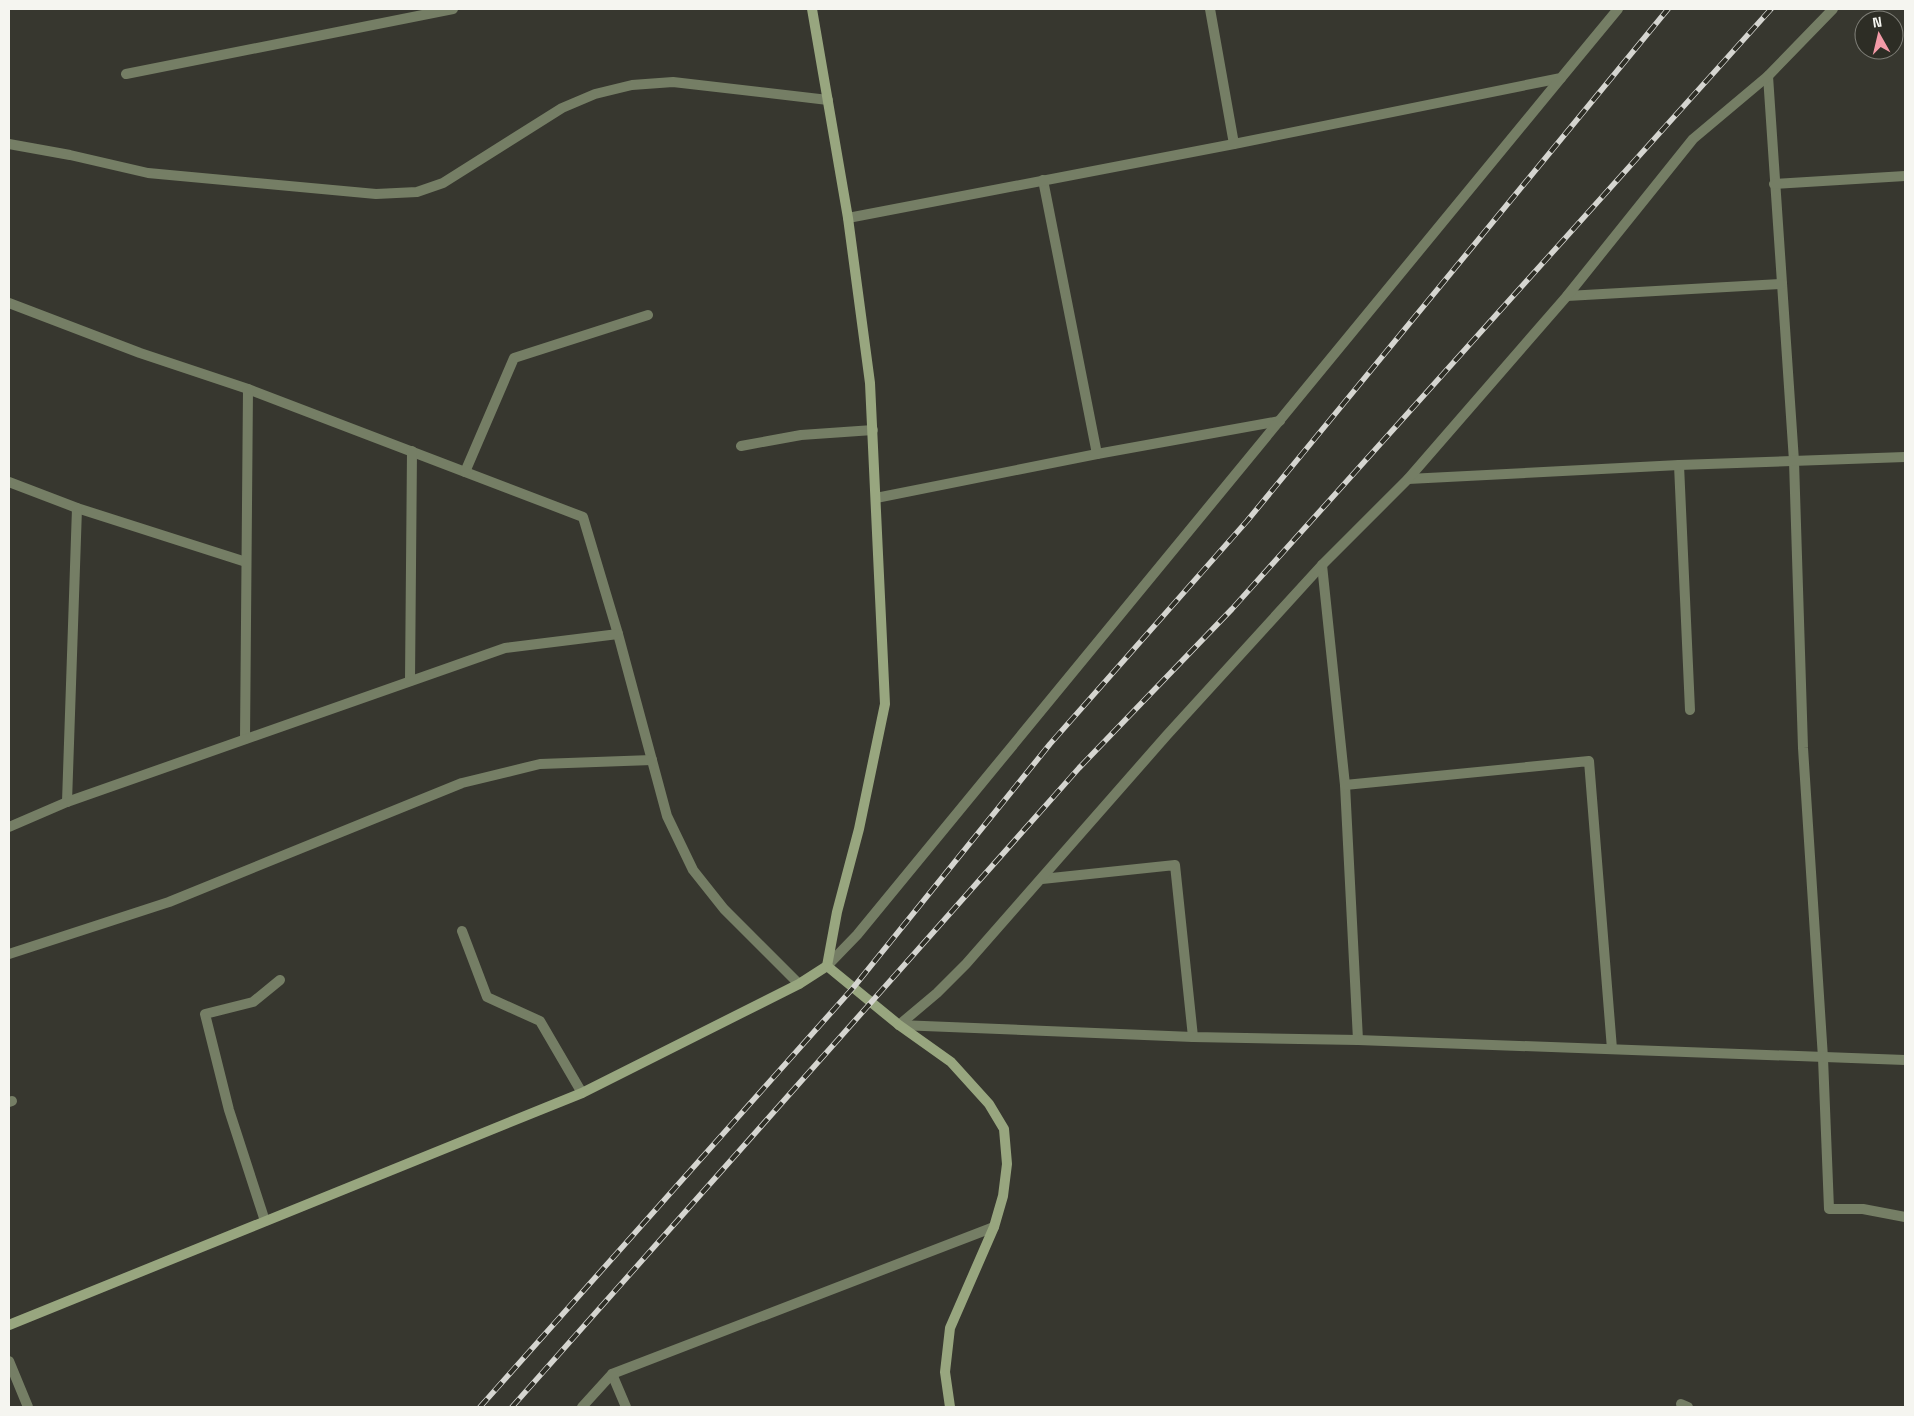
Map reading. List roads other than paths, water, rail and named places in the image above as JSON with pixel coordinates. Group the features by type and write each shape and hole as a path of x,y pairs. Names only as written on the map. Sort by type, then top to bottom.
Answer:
{"street":[{"path":"126,74 453,9"},
{"path":"812,9 848,218 870,383 885,704 858,829 837,912 827,966"},
{"path":"1210,9 1234,144"},
{"path":"9,1325 582,1093 799,984 827,966 857,936 1618,9"},
{"path":"899,1025 937,993 966,964 1167,735 1322,565 1408,479 1567,296 1693,140 1768,76 1833,9"},
{"path":"1768,76 1794,461 1803,748 1823,1058 1829,1209 1863,1209 1905,1217"},
{"path":"848,218 1234,144 1561,78"},
{"path":"9,144 70,155 148,173 376,194 417,192 444,183 562,108 595,94 632,85 673,82 828,100"},
{"path":"1774,184 1905,176"},
{"path":"1044,180 1097,454"},
{"path":"1567,296 1782,284"},
{"path":"9,303 140,353 248,390 412,451 583,517 618,634 667,816 693,870 724,909 799,984"},
{"path":"464,472 514,358 648,315"},
{"path":"245,739 248,390"},
{"path":"876,498 1097,454 1280,421"},
{"path":"741,446 801,435 873,430"},
{"path":"410,681 412,451"},
{"path":"1408,479 1679,465 1905,457"},
{"path":"1679,465 1690,710"},
{"path":"9,482 77,508 246,562"},
{"path":"67,802 77,508"},
{"path":"1322,565 1345,785 1358,1040"},
{"path":"9,827 67,802 505,648 618,634"},
{"path":"9,954 169,902 462,783 540,764 652,760"},
{"path":"1345,785 1589,761 1612,1048"},
{"path":"1042,879 1175,865 1193,1037"},
{"path":"462,931 487,997 540,1021 582,1093"},
{"path":"827,966 899,1025 951,1062 989,1104 1004,1129 1007,1164 1003,1196 994,1227 950,1328 946,1372 950,1407"},
{"path":"265,1221 229,1110 205,1014 253,1002 280,980"},
{"path":"899,1025 1193,1037 1612,1048 1905,1060"},
{"path":"582,1407 612,1374 994,1227"},
{"path":"9,1361 28,1407"},
{"path":"612,1374 626,1407"}],"railway":[{"path":"480,1407 853,988 1050,744 1247,521 1668,9"},
{"path":"512,1407 1079,768 1232,609 1771,9"}]}
